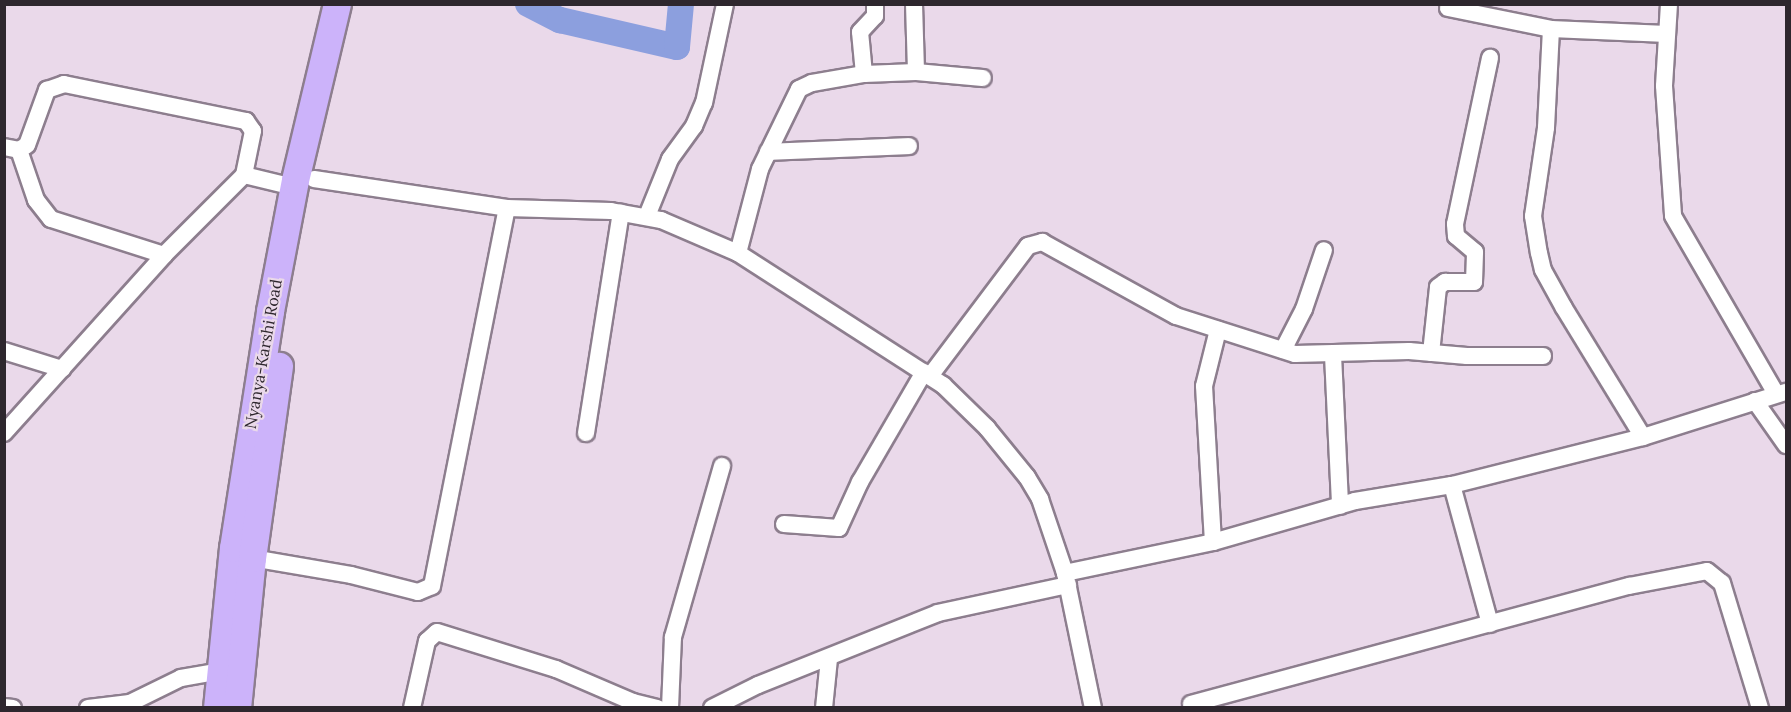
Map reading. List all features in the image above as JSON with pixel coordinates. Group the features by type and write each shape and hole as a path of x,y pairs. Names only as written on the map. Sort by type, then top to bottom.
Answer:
{"main road":[{"name":"Nyanya-Karshi Road","path":"217,708 252,417 304,183 337,4"},
{"name":"Nyanya-Karshi Road","path":"237,708 252,558 304,183 354,4"}],"street":[{"path":"647,216 670,159 694,126 704,104 725,4"},
{"path":"864,74 860,32 875,16 875,4"},
{"path":"914,4 916,72"},
{"path":"712,708 758,685 829,659 938,614 1213,542 1340,506 1452,485 1643,437 1781,393 1673,216 1664,86 1669,4"},
{"path":"1448,8 1551,28 1667,34"},
{"path":"1551,28 1546,128 1533,216 1539,254 1543,270 1564,308 1643,437"},
{"path":"1431,353 1438,287 1445,282 1474,282 1475,252 1456,236 1455,224 1490,58"},
{"path":"738,253 768,152 799,89 812,83 864,74 916,72 983,78"},
{"path":"4,433 164,255 244,175 253,131 246,121 64,84 46,90 27,145 12,148 36,200 51,219 164,255"},
{"path":"768,152 909,146"},
{"path":"244,175 507,208 647,216 687,228 738,253 927,374 987,428 1027,477 1040,500 1067,579 1093,708"},
{"path":"252,558 351,575 418,592 432,586 507,208"},
{"path":"586,433 621,213"},
{"path":"784,524 839,528 860,482 927,374 1028,246 1035,243 1042,242 1176,316 1283,350 1333,355 1431,353 1543,356"},
{"path":"1283,350 1304,309 1324,250"},
{"path":"1213,542 1204,386 1218,330"},
{"path":"4,351 62,369"},
{"path":"1333,355 1340,506"},
{"path":"1755,401 1786,445"},
{"path":"670,708 673,637 722,466"},
{"path":"1452,485 1490,624"},
{"path":"1191,704 1629,586 1707,571 1722,583 1756,707"},
{"path":"412,708 427,641 437,632 556,669 657,708"},
{"path":"824,708 829,659"},
{"path":"88,708 130,703 181,678 220,671"},
{"path":"4,707 13,708"}],"waterway":[{"path":"528,4 560,20 677,47 681,4"}]}
